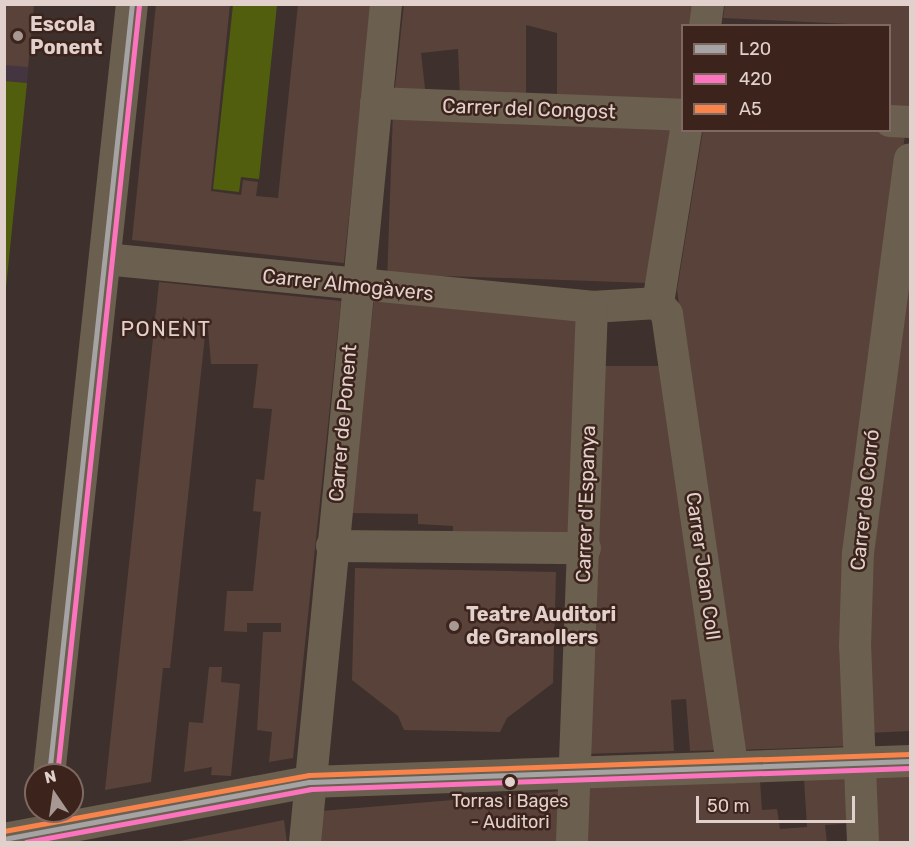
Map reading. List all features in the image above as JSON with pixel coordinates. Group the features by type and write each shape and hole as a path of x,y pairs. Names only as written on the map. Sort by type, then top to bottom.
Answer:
{"street":[{"path":"50,763 132,4"},
{"name":"Carrer de Ponent","path":"305,843 356,287 386,4"},
{"path":"705,24 708,4"},
{"name":"Carrer del Congost","path":"376,103 681,115"},
{"path":"891,121 910,122"},
{"path":"658,303 686,132"},
{"name":"Carrer de Corró","path":"863,843 858,554 910,159"},
{"name":"Carrer Almogàvers","path":"105,259 356,287 592,306 658,303"},
{"name":"Carrer Joan Coll","path":"658,303 667,314 732,767"},
{"name":"Carrer d'Espanya","path":"572,843 572,773 585,548 592,306"},
{"path":"332,546 585,548"},
{"path":"4,838 310,782 910,761"}],"shaded area":[{"name":"Escola Ponent","path":"5,5 34,5 27,83 5,81"}],"green space":[{"path":"233,5 277,5 259,179 241,177 239,192 213,189"},
{"path":"4,81 27,83 5,297"}],"building":[{"name":"Escola Ponent","path":"4,4 34,4 28,67 4,65"},
{"path":"156,4 230,4 211,191 241,195 243,180 258,182 256,196 278,198 298,4 372,4 344,263 132,240"},
{"path":"404,4 693,4 689,24 681,24 681,106 557,101 557,33 526,25 526,100 460,98 458,49 421,53 426,97 394,96"},
{"path":"725,4 910,4 910,117 891,117 891,24 723,18"},
{"path":"393,111 673,121 667,284 387,274"},
{"path":"891,128 906,128 888,252 852,746 738,750 677,290 703,132 891,132"},
{"path":"910,223 910,731 868,733 864,597"},
{"path":"159,282 341,301 293,758 269,762 272,732 257,730 263,632 281,632 281,623 247,623 247,632 224,631 227,591 253,591 261,512 253,511 256,479 264,480 272,409 253,408 258,364 211,364 207,316 170,668 163,668 151,782 105,790"},
{"path":"374,299 585,320 572,535 453,531 453,526 418,524 418,514 351,513"},
{"path":"605,366 671,366 722,750 690,751 686,699 671,700 674,751 584,754"},
{"name":"Teatre Auditori de Granollers","path":"355,568 556,572 553,683 507,718 500,732 404,730 398,716 352,680"},
{"path":"209,667 222,667 221,682 240,684 231,776 211,775 212,767 184,772 189,722 203,723"},
{"path":"870,776 910,776 910,842 870,842"},
{"path":"852,778 855,823 825,825 827,842 584,842 583,786 760,781 762,810 777,809 780,829 807,827 804,779"},
{"path":"561,791 562,842 319,842 321,811"},
{"path":"284,820 287,842 180,841"}],"transit line":[{"name":"L20","path":"50,763 132,4"},
{"name":"420","path":"58,763 139,5"},
{"name":"A5","path":"4,831 309,775 910,754"},
{"name":"L20","path":"4,839 310,782 910,761"},
{"name":"420","path":"26,842 311,789 910,768"}],"place":[{"name":"Escola Ponent","path":"18,36"},
{"name":"Teatre Auditori de Granollers","path":"454,626"},
{"name":"Torras i Bages - Auditori","path":"510,782"}],"district":[{"name":"PONENT","path":"166,329"}]}
